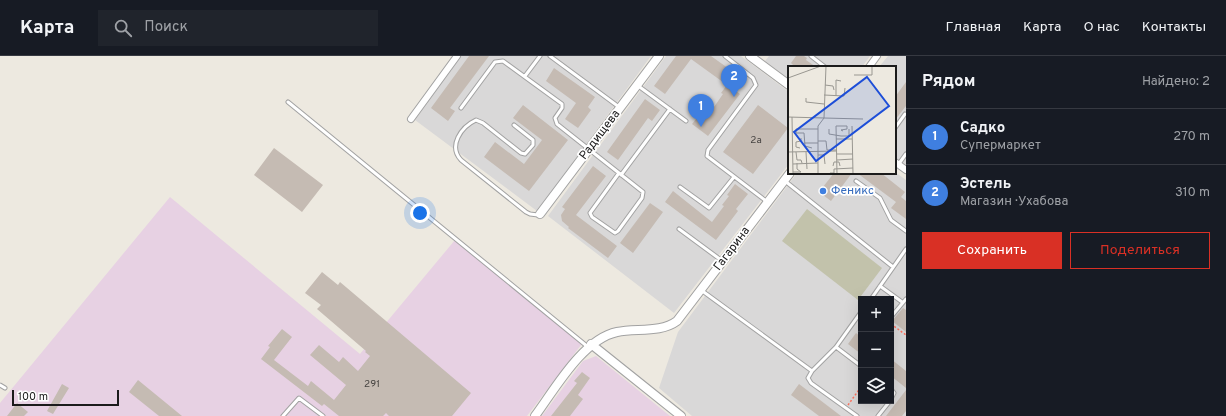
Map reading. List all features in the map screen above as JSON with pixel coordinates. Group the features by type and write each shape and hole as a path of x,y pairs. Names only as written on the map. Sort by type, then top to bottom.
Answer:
{"street":[{"path":"411,119 457,56"},
{"name":"Радищева","path":"540,214 659,56"},
{"path":"750,56 788,84"},
{"path":"870,66 878,56"},
{"path":"897,163 906,170"},
{"name":"Гагарина","path":"590,346 600,338 616,332 663,327 673,324 680,318 789,174"},
{"path":"535,416 590,346 681,416"}],"lane":[{"path":"525,76 540,56"},
{"path":"550,56 620,108"},
{"path":"725,56 756,82 755,87 707,152 709,158 768,202"},
{"path":"811,56 824,66"},
{"path":"461,108 496,60 504,61 562,104 563,106 555,118 555,122 620,174 644,194 618,231 615,233 592,217 590,213 620,174 670,109"},
{"path":"638,85 686,121"},
{"path":"288,102 590,346"},
{"path":"896,127 906,114"},
{"path":"514,125 533,140 533,145 525,154 521,153 476,120 470,124 456,142 455,152 460,160 526,212 536,216 540,214"},
{"path":"897,163 906,154"},
{"path":"680,188 709,208 734,177"},
{"path":"785,180 893,267"},
{"path":"856,181 880,198 891,220 906,231"},
{"path":"679,229 723,261"},
{"path":"872,296 906,249"},
{"path":"880,286 902,302"},
{"path":"701,290 812,372"},
{"path":"894,313 906,299"},
{"path":"857,416 811,383 808,378 836,347 858,316"},
{"path":"836,347 858,364"},
{"path":"0,385 6,388"},
{"path":"283,416 299,398 323,416"},
{"path":"878,416 887,404"}],"path":[{"path":"894,326 906,336"},
{"path":"846,408 858,391"}],"shaded area":[{"path":"461,56 651,56 537,211 415,120"},
{"path":"666,56 741,56 788,91 788,165 674,313 548,216"},
{"path":"769,56 870,56 863,66 788,66 788,78 765,61"},
{"path":"888,56 906,56 906,165 896,158 896,66 880,66"},
{"path":"896,173 906,180 906,416 692,416 659,388 678,332 796,174 896,174"},
{"path":"170,197 360,354 455,240 584,341 527,416 0,416 0,403"},
{"path":"807,209 882,268 861,296 858,296 858,300 782,241"},
{"path":"596,356 670,416 542,416 583,361"}],"building":[{"path":"469,56 489,56 450,108 455,111 448,121 431,108"},
{"path":"676,56 711,56 739,76 731,87 740,94 708,136 692,124 701,113 707,117 723,94 721,93 727,85 691,59 665,94 654,86"},
{"path":"796,56 804,56 807,58 806,60 815,66 792,66 791,63"},
{"path":"554,68 595,97 588,107 591,110 578,128 565,119 576,103 546,81"},
{"path":"906,82 906,106 896,119 896,96"},
{"path":"645,99 660,110 652,121 648,118 618,160 607,152"},
{"path":"523,105 568,140 529,191 484,157 495,142 524,164 542,140 513,118"},
{"path":"758,105 788,128 753,174 723,152"},
{"path":"274,148 323,185 302,212 254,175"},
{"path":"593,166 606,176 576,215 617,246 608,258 568,228 569,227 562,221 561,215 565,209 562,207"},
{"path":"833,174 851,174 831,201 819,192"},
{"path":"858,174 882,174 905,192 901,197 906,201 906,219 891,208 896,202"},
{"path":"735,184 748,194 736,209 738,211 716,240 665,202 673,191 712,222 724,206 722,205 729,196 727,195"},
{"path":"650,203 663,212 633,253 620,243"},
{"path":"322,272 338,285 340,282 471,393 452,416 389,416 386,413 383,416 339,416 324,404 322,406 261,359 270,347 268,346 282,329 292,337 274,360 308,386 311,381 334,400 346,385 310,355 319,345 339,362 343,357 358,371 370,356 317,309 321,305 305,293"},
{"path":"903,308 906,310 906,332 894,323 894,319"},
{"path":"856,333 858,335 858,352 848,344"},
{"path":"894,361 906,371 906,388 894,378"},
{"path":"582,372 590,378 578,395 583,399 570,416 551,416 577,383 574,381"},
{"path":"138,380 182,416 159,416 129,392"},
{"path":"62,384 69,388 53,414 47,411"},
{"path":"799,384 841,416 819,416 791,395"},
{"path":"906,390 906,411 902,416 886,416"},
{"path":"17,403 28,412 24,416 7,416"}],"place":[{"name":"Эстель","path":"734,97"},
{"name":"Садко","path":"701,127"},
{"name":"Феникс","path":"823,191"}]}
